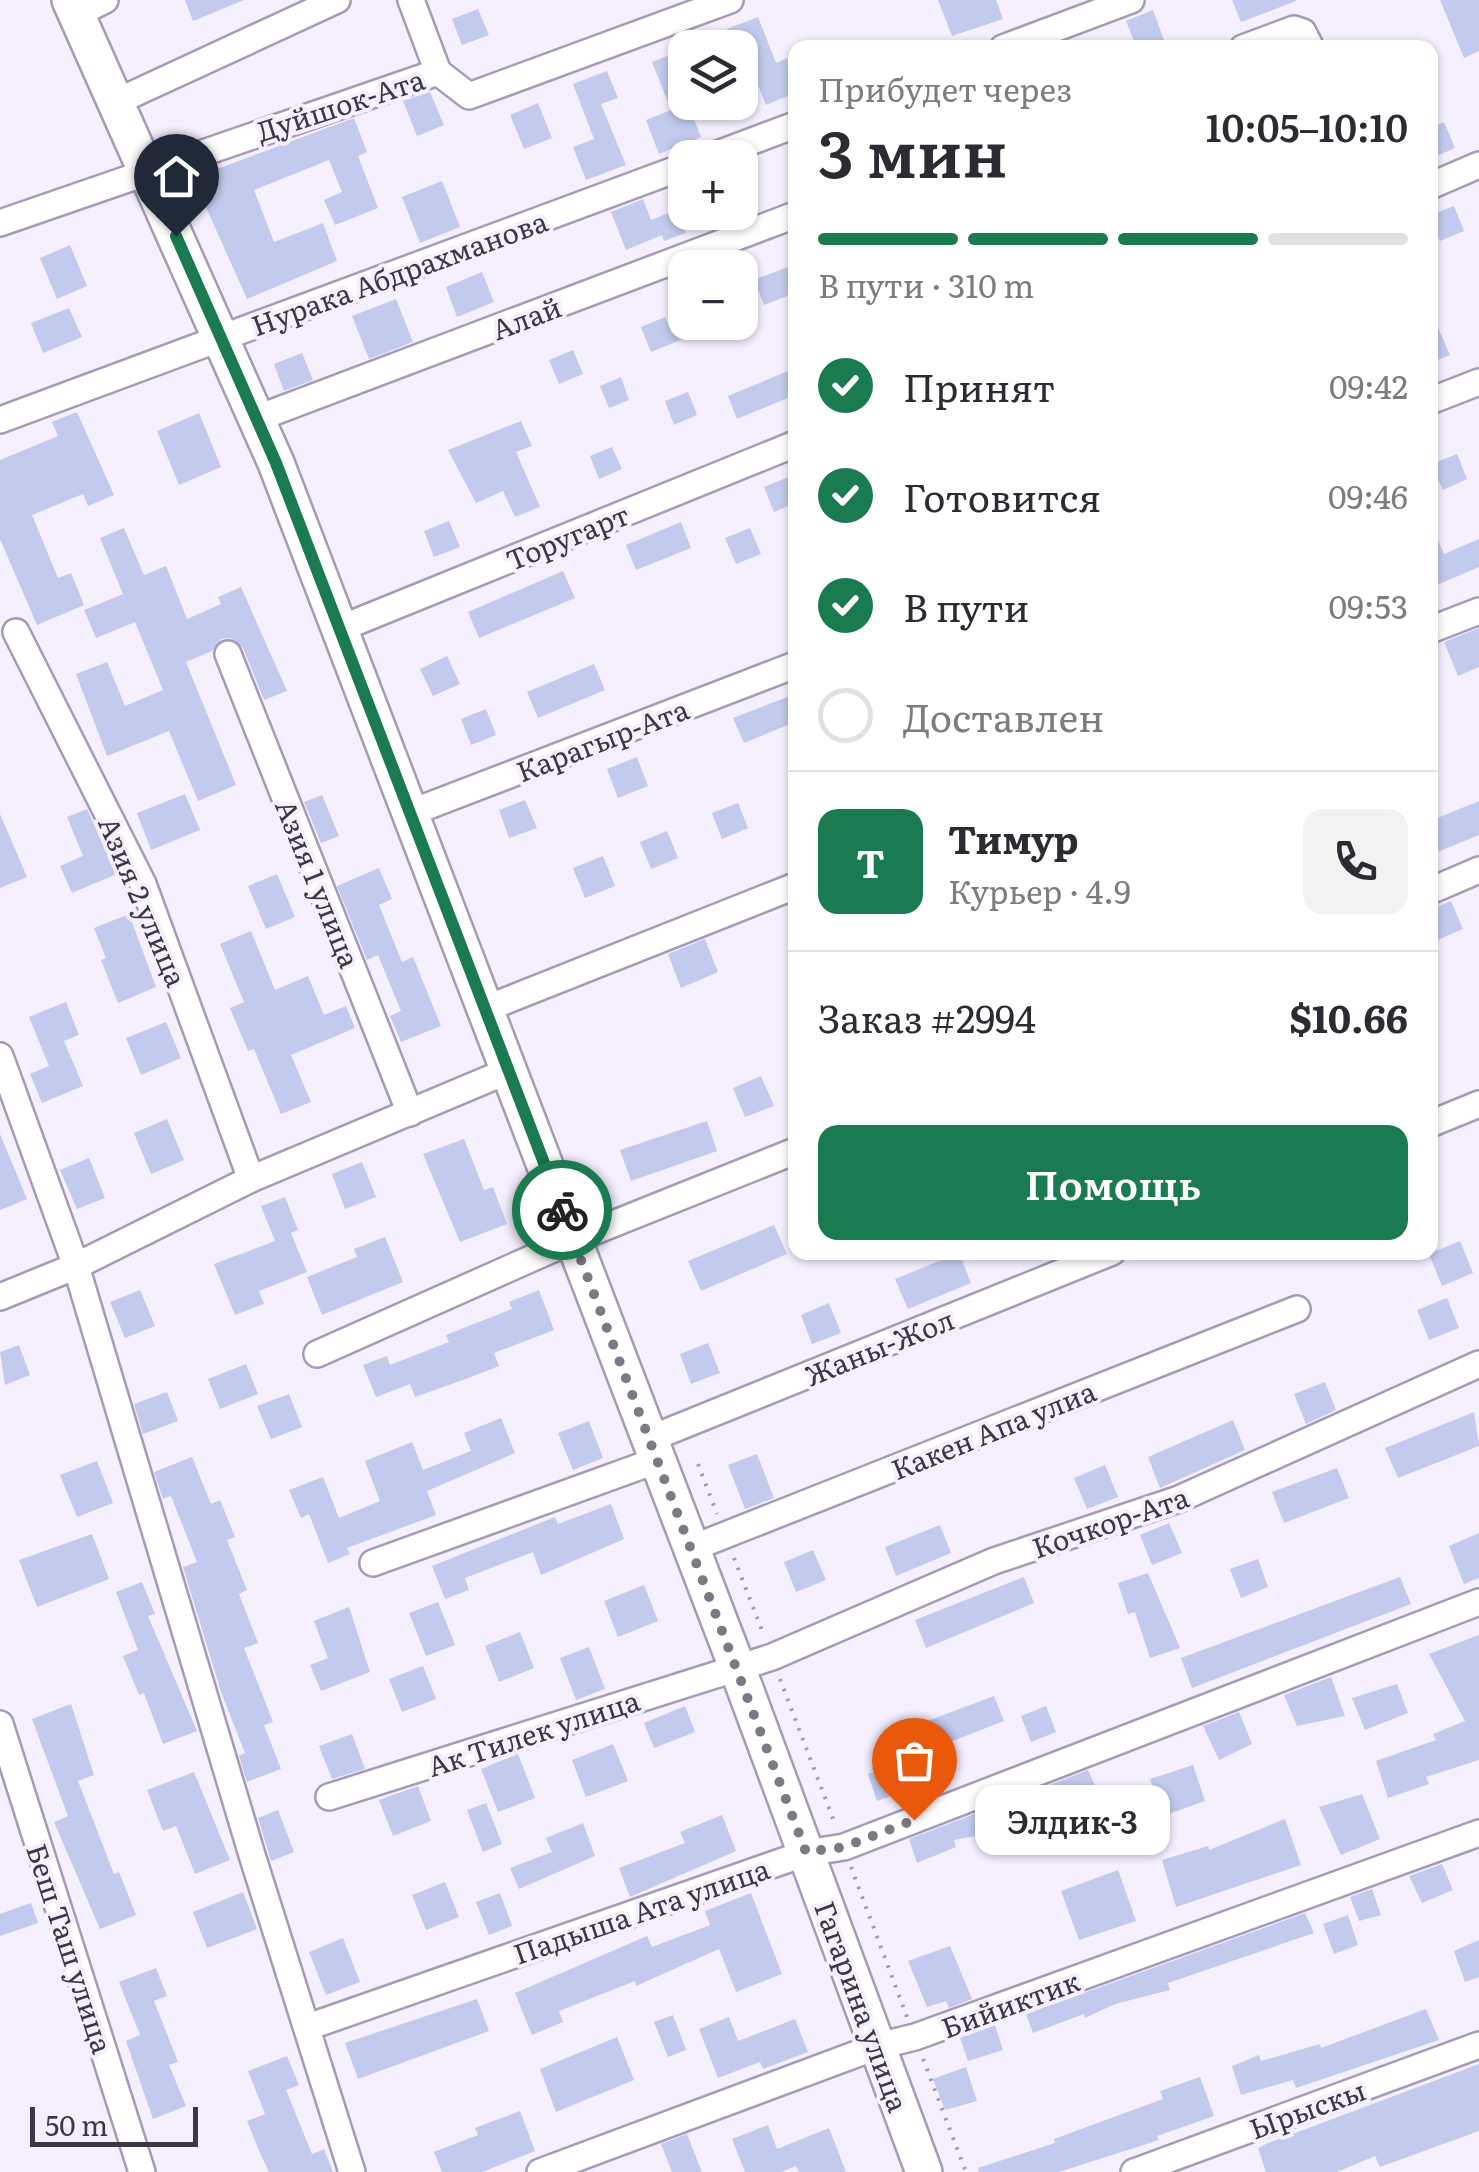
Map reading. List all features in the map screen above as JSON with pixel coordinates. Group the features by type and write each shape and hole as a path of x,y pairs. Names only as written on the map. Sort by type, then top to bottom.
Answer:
{"main road":[{"name":"Гагарина улица","path":"84,5 116,102 258,418 737,1667 924,2172"}],"street":[{"path":"116,102 337,0"},
{"path":"411,0 438,72"},
{"name":"Дуйшок-Ата","path":"0,223 146,169 438,72 470,96 730,0"},
{"path":"1024,40 1130,0"},
{"path":"1263,40 1294,28 1303,32 1306,40"},
{"path":"755,140 788,128"},
{"path":"1438,183 1479,165"},
{"name":"Нурака Абдрахманова","path":"0,420 668,172"},
{"name":"Алай","path":"258,418 788,218"},
{"path":"1438,399 1479,382"},
{"name":"Торугарт","path":"339,629 788,447"},
{"path":"1438,627 1479,610"},
{"name":"Азия 2 улица","path":"16,632 143,884 251,1179"},
{"name":"Азия 1 улица","path":"228,654 410,1113"},
{"name":"Карагыр-Ата","path":"410,813 788,669"},
{"path":"1438,888 1479,870"},
{"path":"486,1010 788,889"},
{"path":"0,1056 76,1266 252,1855 352,2172"},
{"path":"0,1297 76,1266 251,1179 510,1070"},
{"path":"1438,1121 1479,1104"},
{"path":"317,1354 573,1240 788,1154"},
{"name":"Жаны-Жол","path":"374,1564 651,1451 1093,1260"},
{"name":"Какен Апа улиа","path":"690,1548 1296,1310"},
{"name":"Кочкор-Ата","path":"737,1667 772,1657 994,1561 1180,1499 1479,1364"},
{"name":"Падыша Ата улица","path":"308,2026 806,1852 844,1847 1479,1602"},
{"name":"Ак Тилек улица","path":"328,1797 737,1667"},
{"name":"Беш Таш улица","path":"0,1724 142,2172"},
{"name":"Бийиктик","path":"540,2172 878,2046 915,2038 1479,1834"},
{"name":"Ырыскы","path":"1134,2172 1479,2045"}],"path":[{"path":"698,1464 719,1518"},
{"path":"730,1546 766,1642"},
{"path":"780,1678 836,1829"},
{"path":"849,1861 909,2021"},
{"path":"922,2057 966,2172"}],"building":[{"path":"185,0 244,0 193,21"},
{"path":"938,0 996,0 1003,19 952,36"},
{"path":"1232,0 1295,0 1296,1 1241,22"},
{"path":"1440,0 1479,0 1479,51 1464,58"},
{"path":"478,9 489,35 462,45 452,19"},
{"path":"1153,10 1164,40 1134,40 1126,21"},
{"path":"758,17 776,63 788,58 788,96 766,105 758,85 758,30 727,30"},
{"path":"668,56 668,102 652,62"},
{"path":"607,71 618,98 601,104 626,165 586,180 573,147 594,139 573,84"},
{"path":"430,92 444,125 417,136 403,101"},
{"path":"538,103 552,138 524,149 510,115"},
{"path":"668,111 668,120 694,120 701,137 668,140 668,150 659,154 646,120"},
{"path":"354,118 367,152 358,156 378,208 335,225 324,200 342,192 329,160 254,190 274,242 323,223 337,261 247,299 193,178"},
{"path":"1444,122 1455,148 1438,155 1438,125"},
{"path":"442,181 460,227 420,243 402,197"},
{"path":"643,199 651,220 668,213 668,230 686,233 664,241 662,235 626,250 611,212"},
{"path":"1454,206 1464,231 1440,241 1438,212"},
{"path":"70,245 87,286 57,299 40,258"},
{"path":"788,267 788,296 764,305 758,278"},
{"path":"482,272 494,302 457,317 446,287"},
{"path":"396,299 413,342 369,359 352,316"},
{"path":"69,308 82,337 43,353 31,323"},
{"path":"665,317 668,340 681,340 651,352 641,327"},
{"path":"1438,327 1450,355 1438,360"},
{"path":"573,350 583,374 559,384 549,360"},
{"path":"302,353 313,380 284,391 274,364"},
{"path":"788,371 788,398 737,419 728,396"},
{"path":"621,377 629,400 609,408 600,386"},
{"path":"688,392 697,415 674,425 665,401"},
{"path":"77,412 114,495 88,506 83,494 32,515 58,578 71,573 84,605 37,625 0,539 0,460 58,436 52,422"},
{"path":"199,413 221,467 179,485 157,431"},
{"path":"521,421 532,446 516,452 540,507 515,517 503,491 476,503 448,450"},
{"path":"612,447 622,469 599,479 590,456"},
{"path":"1457,454 1467,479 1443,490 1438,479 1438,461"},
{"path":"788,477 788,506 774,512 764,487"},
{"path":"449,521 460,547 434,557 424,531"},
{"path":"681,522 691,548 636,570 626,545"},
{"path":"124,528 144,575 166,566 187,619 221,604 218,597 241,587 287,691 264,700 243,648 231,638 221,639 212,651 186,662 236,785 198,801 169,731 107,756 76,674 107,662 125,706 163,690 135,622 96,638 84,610 123,594 100,538"},
{"path":"750,528 761,554 736,564 725,538"},
{"path":"1479,539 1479,567 1438,585 1438,540 1444,554"},
{"path":"563,571 575,598 479,638 468,612"},
{"path":"1479,628 1479,667 1458,676 1444,642"},
{"path":"447,656 460,684 433,696 420,669"},
{"path":"594,664 605,690 538,718 527,692"},
{"path":"788,697 788,725 744,743 733,718"},
{"path":"486,709 496,735 471,745 461,719"},
{"path":"637,757 648,786 618,798 607,769"},
{"path":"185,794 200,830 151,850 137,813"},
{"path":"322,795 339,836 321,843 304,802"},
{"path":"525,800 537,828 509,838 499,810"},
{"path":"1479,801 1479,835 1438,852 1438,818"},
{"path":"738,803 748,828 722,839 712,813"},
{"path":"87,809 117,874 72,893 60,866 83,856 67,817"},
{"path":"0,814 27,877 0,888"},
{"path":"667,831 678,858 651,869 640,842"},
{"path":"603,856 615,886 585,898 573,868"},
{"path":"379,868 392,899 379,905 402,962 413,957 441,1026 401,1042 390,1016 401,1011 378,955 367,960 337,886"},
{"path":"277,874 295,917 266,929 248,886"},
{"path":"1451,901 1463,929 1438,940 1438,907"},
{"path":"129,914 156,987 118,1003 101,960 106,958 94,928"},
{"path":"251,931 275,990 308,976 324,1015 346,1006 355,1028 291,1055 311,1102 281,1114 254,1049 248,1051 230,1008 244,1002 220,944"},
{"path":"705,939 718,972 681,988 668,954"},
{"path":"66,1002 79,1035 64,1041 83,1086 42,1103 30,1074 49,1066 29,1017"},
{"path":"166,1022 181,1058 141,1075 126,1038"},
{"path":"761,1076 774,1106 745,1117 733,1088"},
{"path":"167,1119 184,1160 151,1174 134,1133"},
{"path":"707,1121 717,1151 631,1181 620,1150"},
{"path":"0,1134 27,1199 0,1210"},
{"path":"464,1139 484,1190 493,1187 507,1224 460,1242 423,1154"},
{"path":"89,1158 105,1198 77,1209 60,1170"},
{"path":"362,1162 376,1197 345,1209 332,1174"},
{"path":"285,1197 298,1230 291,1233 307,1272 259,1291 264,1304 235,1315 214,1264 275,1241 261,1206"},
{"path":"774,1225 787,1254 701,1291 688,1261"},
{"path":"385,1237 403,1282 322,1315 307,1277 357,1257 354,1249"},
{"path":"1460,1241 1473,1273 1442,1286 1431,1260 1438,1260 1438,1250"},
{"path":"942,1260 962,1260 971,1283 908,1309 895,1279"},
{"path":"140,1290 155,1326 125,1338 110,1302"},
{"path":"539,1290 554,1330 494,1353 499,1366 463,1380 415,1397 410,1384 376,1397 363,1365 387,1356 390,1365 449,1342 446,1335 512,1309 509,1302"},
{"path":"1447,1298 1459,1328 1429,1340 1417,1310"},
{"path":"829,1303 841,1333 812,1344 801,1315"},
{"path":"708,1343 720,1373 691,1384 680,1354"},
{"path":"19,1345 30,1375 5,1385 0,1352"},
{"path":"246,1364 258,1394 220,1409 208,1379"},
{"path":"1325,1382 1336,1410 1306,1424 1294,1394"},
{"path":"167,1392 178,1421 143,1434 134,1404"},
{"path":"289,1394 302,1427 271,1439 257,1406"},
{"path":"1474,1412 1479,1446 1398,1478 1385,1448"},
{"path":"501,1418 515,1453 427,1491 436,1515 347,1548 350,1554 328,1563 309,1514 301,1518 289,1490 323,1477 339,1518 380,1501 365,1461 412,1442 423,1470 471,1451 464,1433"},
{"path":"1233,1420 1245,1450 1160,1488 1148,1457"},
{"path":"589,1421 603,1458 573,1470 558,1433"},
{"path":"757,1454 774,1498 745,1509 728,1465"},
{"path":"192,1457 211,1504 220,1500 235,1537 227,1540 247,1590 239,1594 258,1643 244,1648 273,1722 264,1725 281,1769 247,1782 239,1756 245,1753 221,1692 183,1567 197,1562 171,1496 163,1499 154,1472"},
{"path":"97,1461 113,1503 77,1517 60,1475"},
{"path":"1105,1465 1118,1497 1087,1509 1074,1478"},
{"path":"1337,1468 1349,1498 1284,1523 1272,1492"},
{"path":"611,1504 624,1539 541,1575 533,1552 465,1578 469,1590 445,1599 432,1566 555,1517 558,1524"},
{"path":"1169,1523 1182,1553 1152,1565 1140,1535"},
{"path":"940,1525 951,1553 896,1576 885,1547"},
{"path":"1479,1533 1479,1578 1464,1584 1449,1546"},
{"path":"92,1534 109,1579 37,1607 19,1560"},
{"path":"813,1550 826,1580 796,1592 784,1562"},
{"path":"1258,1559 1268,1587 1241,1598 1230,1569"},
{"path":"1148,1573 1180,1648 1150,1658 1135,1612 1128,1614 1118,1583"},
{"path":"1024,1577 1034,1603 926,1648 915,1620"},
{"path":"1400,1577 1411,1604 1192,1688 1181,1658"},
{"path":"142,1582 155,1614 148,1616 197,1731 163,1744 144,1693 139,1695 123,1656 138,1650 116,1592"},
{"path":"644,1585 658,1621 618,1637 604,1601"},
{"path":"438,1602 455,1645 426,1656 409,1613"},
{"path":"349,1607 370,1672 321,1691 310,1665 328,1658 314,1621"},
{"path":"520,1632 534,1668 499,1682 485,1646"},
{"path":"1479,1635 1479,1760 1426,1777 1429,1784 1388,1798 1376,1761 1436,1740 1433,1734 1465,1721 1429,1654"},
{"path":"589,1647 605,1689 576,1700 560,1658"},
{"path":"423,1666 436,1699 402,1712 389,1679"},
{"path":"1331,1677 1345,1716 1297,1726 1284,1695"},
{"path":"1397,1684 1408,1713 1365,1730 1352,1698"},
{"path":"994,1696 1004,1721 932,1749 922,1723"},
{"path":"71,1704 94,1775 78,1781 114,1874 119,1872 136,1915 100,1929 54,1822 68,1816 32,1719"},
{"path":"685,1706 695,1732 654,1748 644,1723"},
{"path":"1046,1706 1056,1732 1031,1742 1021,1716"},
{"path":"1239,1712 1252,1744 1219,1760 1203,1726"},
{"path":"352,1734 365,1769 332,1779 319,1746"},
{"path":"613,1744 628,1781 586,1797 572,1760"},
{"path":"518,1754 535,1798 498,1812 481,1769"},
{"path":"895,1765 904,1792 877,1801 868,1774"},
{"path":"1193,1765 1205,1801 1163,1816 1150,1779"},
{"path":"1088,1770 1101,1799 1054,1812 1047,1786"},
{"path":"194,1772 230,1860 195,1874 176,1826 163,1831 147,1790"},
{"path":"418,1786 431,1821 393,1836 379,1800"},
{"path":"1362,1794 1380,1839 1341,1855 1319,1807"},
{"path":"1006,1802 1019,1828 954,1840 956,1847 917,1863 909,1839"},
{"path":"486,1803 502,1844 483,1852 467,1810"},
{"path":"278,1810 294,1852 271,1861 258,1818"},
{"path":"722,1815 736,1851 630,1897 619,1868 685,1843 680,1832"},
{"path":"1285,1819 1301,1865 1176,1907 1162,1860 1208,1846 1209,1850"},
{"path":"583,1823 595,1856 519,1889 510,1868 552,1852 546,1838"},
{"path":"1442,1864 1453,1890 1422,1903 1409,1876"},
{"path":"1118,1870 1136,1921 1079,1940 1061,1891"},
{"path":"445,1882 459,1917 426,1930 412,1895"},
{"path":"1372,1889 1381,1915 1359,1921 1350,1897"},
{"path":"243,1892 257,1929 207,1948 193,1912"},
{"path":"500,1893 512,1926 489,1935 476,1902"},
{"path":"751,1893 782,1974 736,1992 719,1949 636,1986 635,1981 559,2011 563,2022 532,2035 515,1993 647,1936 652,1947 710,1925 705,1911"},
{"path":"31,1903 38,1923 0,1936 0,1914"},
{"path":"1305,1913 1314,1933 1168,1983 1170,1990 1115,2004 1085,2018 1084,2014 1033,2033 1026,2014"},
{"path":"1348,1915 1358,1945 1334,1954 1323,1924"},
{"path":"343,1938 360,1982 326,1995 309,1952"},
{"path":"1479,1940 1479,1977 1465,1982 1454,1951"},
{"path":"950,1946 972,1999 949,2008 946,2001 927,2007 908,1961"},
{"path":"156,1968 167,1996 154,2001 178,2062 169,2065 186,2106 153,2119 126,2041 140,2035 119,1982"},
{"path":"477,1999 489,2031 358,2079 345,2043"},
{"path":"1426,2009 1439,2040 1296,2088 1293,2080 1241,2095 1232,2066 1259,2055 1261,2061 1320,2044 1321,2048"},
{"path":"673,2015 686,2050 668,2057 654,2022"},
{"path":"729,2017 738,2041 795,2019 808,2052 763,2069 760,2062 718,2078 699,2029"},
{"path":"995,2025 1003,2050 968,2061 960,2038"},
{"path":"617,2037 634,2080 556,2112 540,2069"},
{"path":"287,2056 299,2085 286,2090 312,2154 324,2149 333,2172 269,2172 247,2121 265,2114 248,2071"},
{"path":"1479,2064 1479,2131 1380,2167 1375,2156 1337,2172 1266,2172 1258,2148"},
{"path":"966,2067 977,2101 945,2110 933,2079"},
{"path":"1200,2077 1214,2116 1157,2136 1159,2140 1059,2172 979,2172 978,2168 1055,2143 1054,2139 1163,2099 1160,2091"},
{"path":"520,2111 535,2151 482,2172 442,2172 434,2152 478,2135 475,2128"},
{"path":"768,2125 777,2149 829,2128 846,2172 799,2172 796,2166 781,2172 745,2172 732,2139"},
{"path":"687,2134 702,2172 672,2172 661,2144"}],"way so far":[{"path":"562,1210 646,1440 806,1852 844,1847 914,1820"}],"place":[{"name":"Элдик-3","path":"914,1820"}],"route":[{"path":"176,236 276,463 562,1210"}]}
